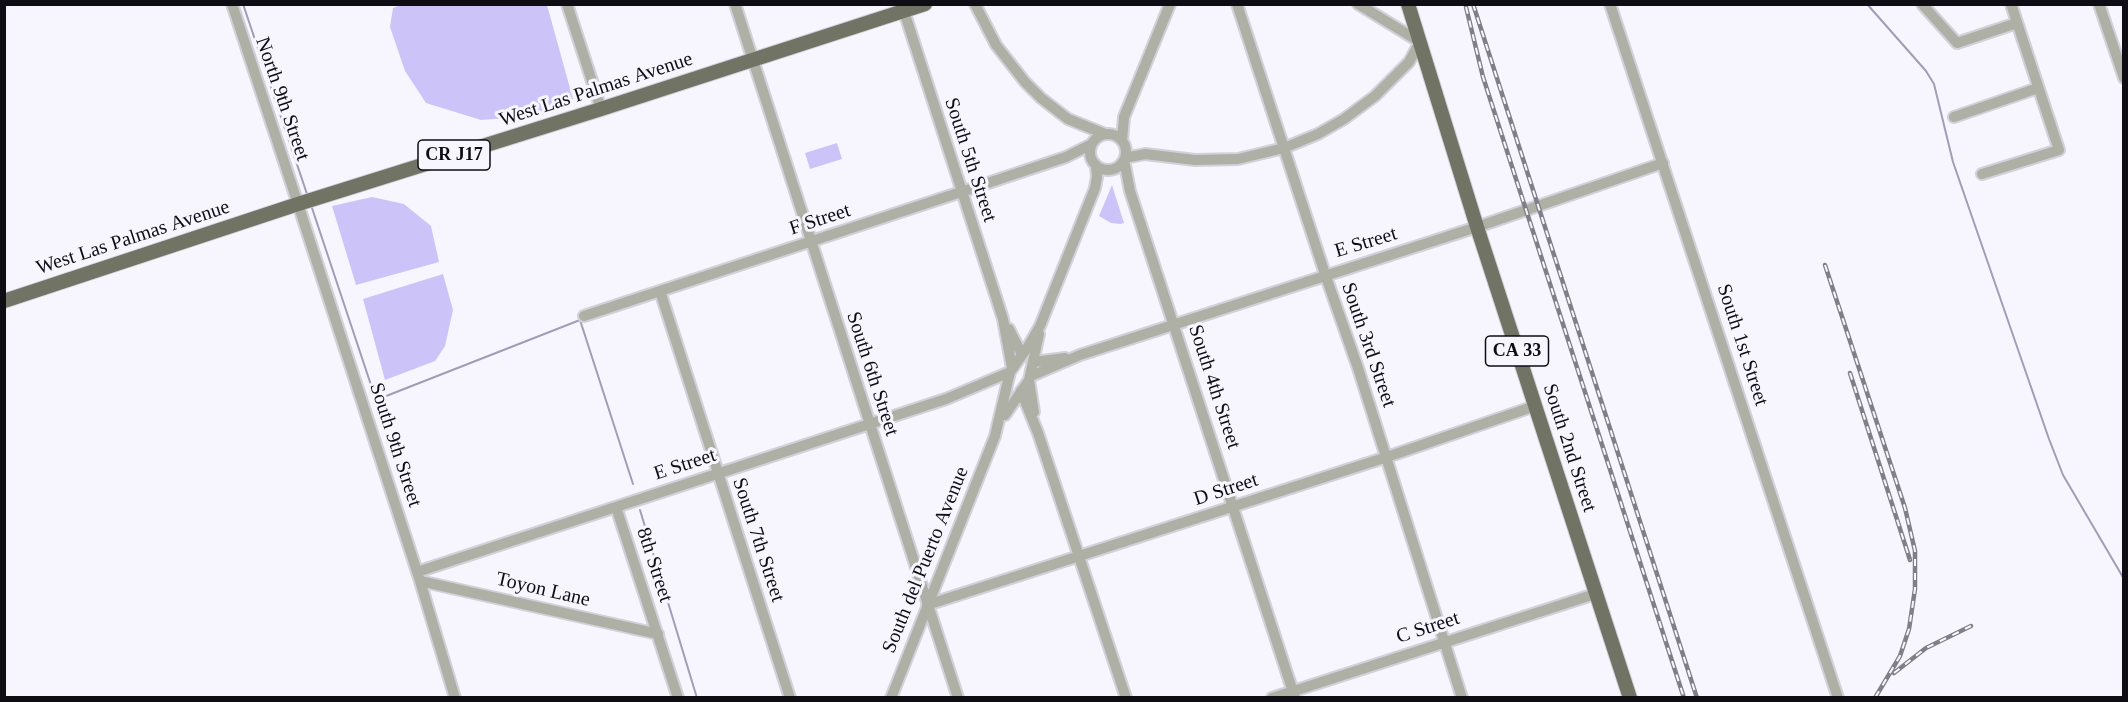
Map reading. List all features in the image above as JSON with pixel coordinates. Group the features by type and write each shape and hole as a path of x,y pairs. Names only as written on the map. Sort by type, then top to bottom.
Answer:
{"main road":[{"name":"West Las Palmas Avenue","path":"4,301 298,204 753,60 903,8 926,4"},
{"name":"South 2nd Street","path":"1408,4 1477,227 1629,698"}],"street":[{"name":"North 9th Street","path":"232,4 298,204"},
{"path":"567,4 601,109"},
{"name":"South 6th Street","path":"735,4 958,698"},
{"path":"975,4 996,45 1011,66 1041,98 1086,133 1092,144 1094,162 1112,169 1136,154 1216,160 1247,157 1284,148 1318,134 1360,108 1409,62 1420,42 1358,4"},
{"path":"1125,159 1124,117 1170,4"},
{"name":"South 3rd Street","path":"1237,4 1325,274 1359,368 1462,698"},
{"name":"South 1st Street","path":"1610,4 1838,698"},
{"path":"1922,4 1957,43 2017,23"},
{"path":"1982,174 2059,150 2011,4"},
{"path":"2099,4 2124,78"},
{"name":"South 5th Street","path":"903,8 1003,319 1011,370"},
{"path":"1954,117 2038,88"},
{"path":"1092,144 1097,137 1108,134 1124,117"},
{"path":"1075,123 1108,134 1152,155"},
{"name":"F Street","path":"585,316 1066,157 1092,144"},
{"name":"F Street","path":"1066,157 1094,162"},
{"name":"South 4th Street","path":"1125,159 1130,191 1294,694"},
{"name":"South del Puerto Avenue","path":"996,436 1011,370 1042,321 1095,188 1097,177 1094,162"},
{"name":"E Street","path":"1030,378 1080,355 1325,274 1477,227 1663,164"},
{"name":"South 4th Street","path":"1112,169 1130,191"},
{"name":"South del Puerto Avenue","path":"1095,188 1112,169"},
{"name":"South 9th Street","path":"298,204 418,577 454,698"},
{"name":"South 7th Street","path":"660,291 790,698"},
{"name":"South 5th Street","path":"1003,319 1022,355"},
{"path":"1015,340 1026,339 1042,321"},
{"name":"South del Puerto Avenue","path":"891,698 996,436 1005,417 1030,378 1042,321"},
{"path":"1022,355 1034,361"},
{"name":"E Street","path":"1034,361 1080,355"},
{"name":"E Street","path":"418,577 616,507 964,393 1011,370"},
{"path":"1030,378 1038,433"},
{"path":"1006,387 1020,392 1028,407 1081,557 1126,698"},
{"name":"E Street","path":"964,393 1006,387"},
{"name":"D Street","path":"927,605 1387,457 1535,406"},
{"path":"1005,417 1016,408 1028,407"},
{"name":"8th Street","path":"616,507 678,698"},
{"name":"Toyon Lane","path":"418,577 658,634"},
{"name":"C Street","path":"1272,698 1294,694 1445,641 1595,594"}],"shaded area":[{"path":"403,4 547,5 573,99 535,116 481,120 426,103 405,71 390,27 393,8"},
{"path":"837,143 842,159 810,169 805,153"},
{"path":"1112,185 1124,223 1121,224 1111,223 1099,216"},
{"path":"372,197 404,204 431,226 439,262 356,285 332,206"},
{"path":"443,274 453,310 445,346 435,361 385,380 363,299"}],"waterway":[{"path":"243,4 308,197"},
{"path":"1867,4 1926,71 1934,84 1953,162 2049,439 2063,475 2124,579"},
{"path":"311,205 376,400 580,320 633,484"},
{"path":"640,510 697,698"}],"railway":[{"path":"1473,4 1697,698"},
{"path":"1466,7 1483,77 1684,698"},
{"path":"1825,265 1905,508 1915,551 1915,589 1909,629 1900,656 1875,698"},
{"path":"1850,373 1910,560"},
{"path":"1894,673 1926,648 1971,626"}]}
